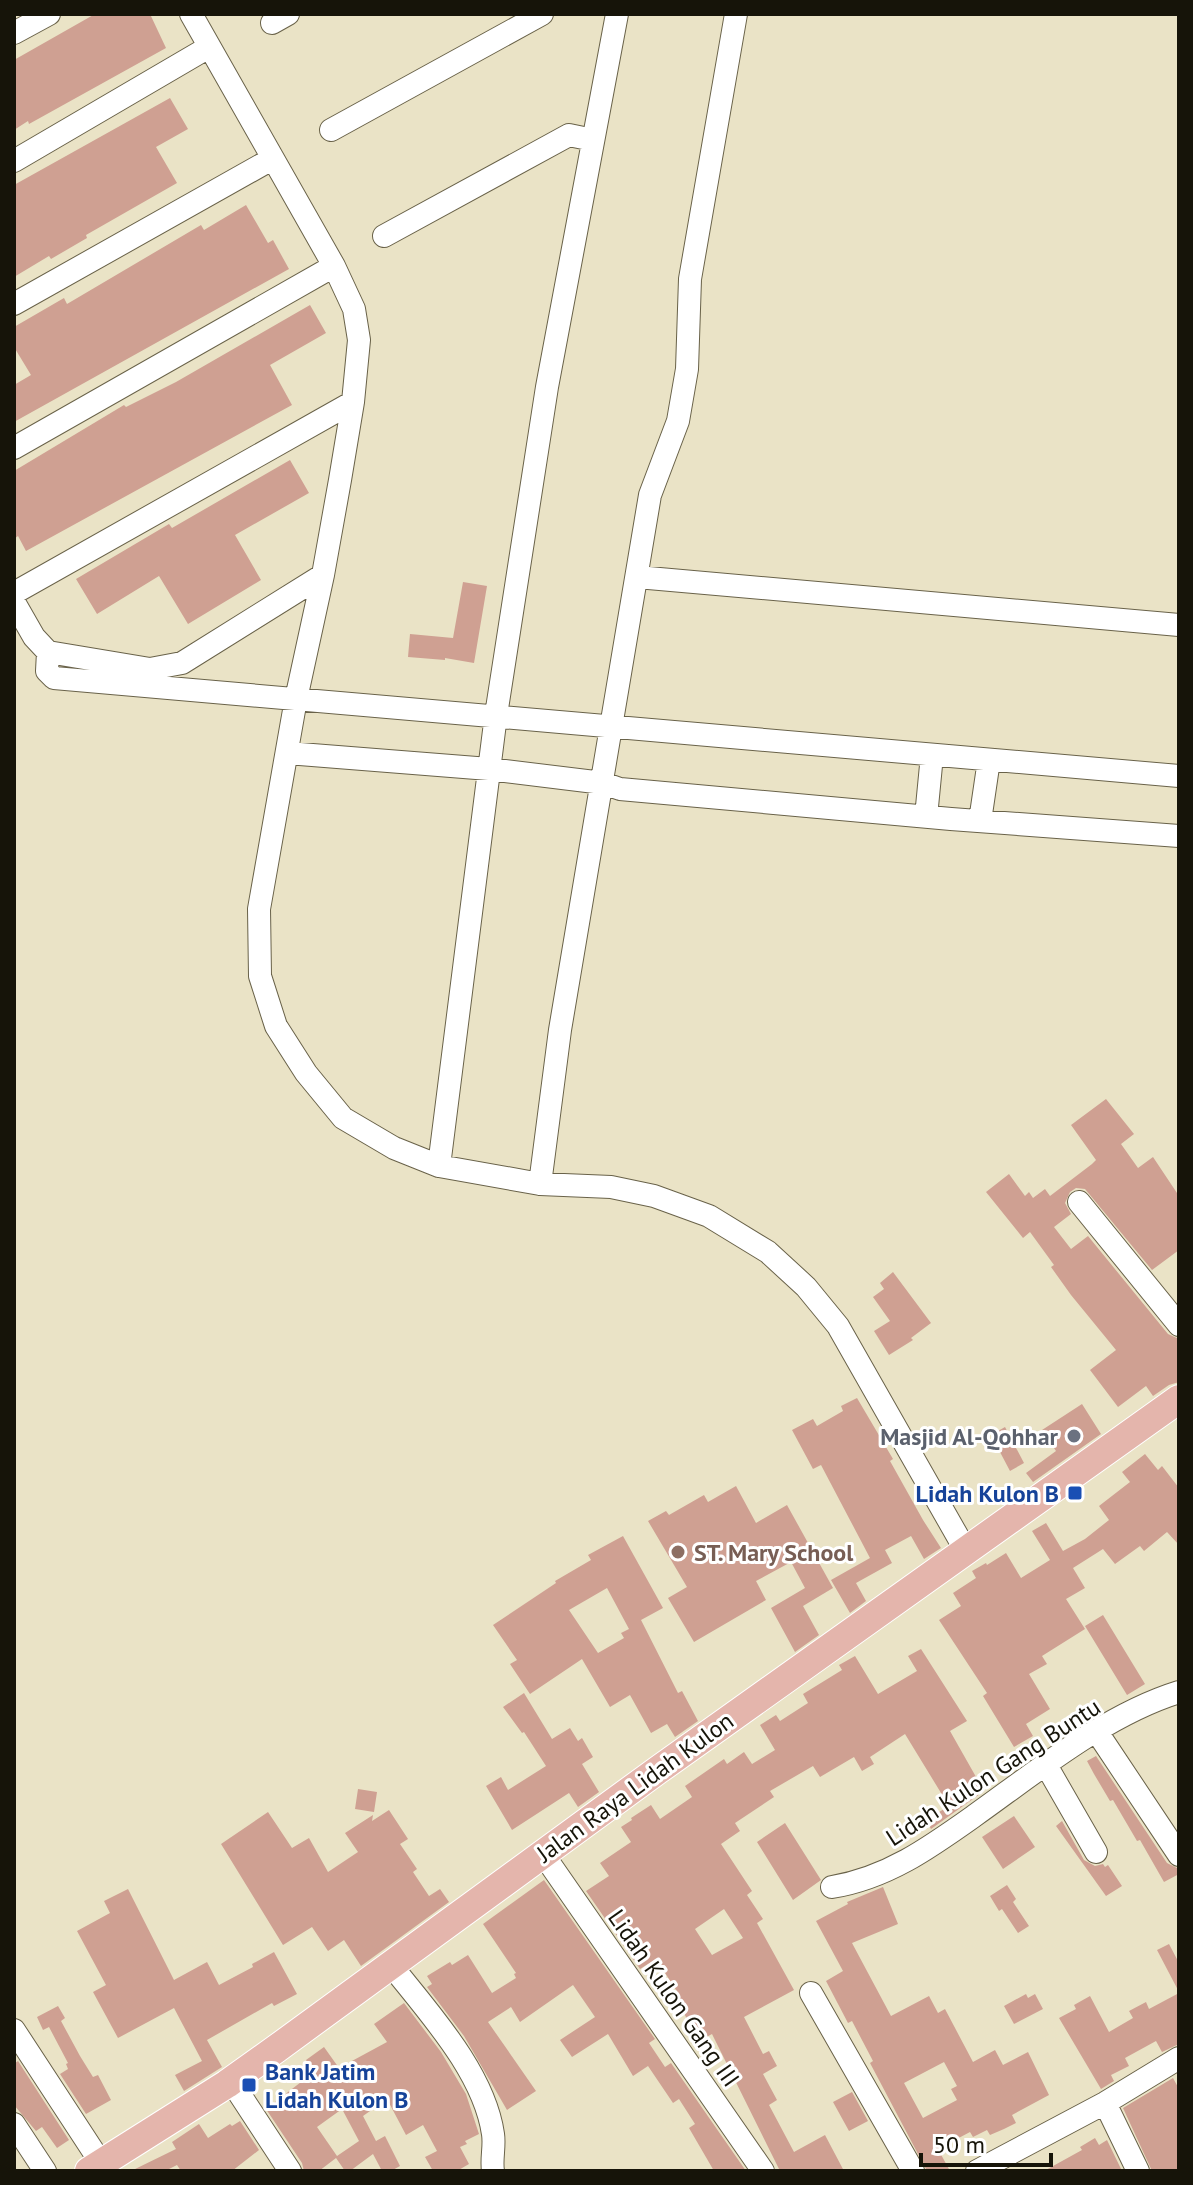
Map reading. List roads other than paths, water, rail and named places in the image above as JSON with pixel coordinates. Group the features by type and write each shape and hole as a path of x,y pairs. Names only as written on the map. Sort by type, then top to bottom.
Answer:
{"main road":[{"name":"Jalan Raya Lidah Kulon","path":"95,2167 231,2081 1179,1399"}],"street":[{"path":"14,33 49,14"},
{"path":"191,14 334,266 354,309 359,340 353,402 323,575 296,699 259,909 260,976 276,1026 306,1073 343,1118 394,1148 439,1166 540,1184 611,1187 654,1196 709,1216 768,1252 806,1287 838,1326 966,1551"},
{"path":"331,130 542,14"},
{"path":"439,1166 496,715 547,387 617,14"},
{"path":"540,1184 560,1030 650,495 678,421 685,382 690,279 736,14"},
{"path":"14,161 209,47"},
{"path":"384,236 569,135 593,140"},
{"path":"14,304 272,159"},
{"path":"14,448 334,266"},
{"path":"14,593 353,402"},
{"path":"14,602 34,637 48,652 150,669 182,663 323,575"},
{"path":"637,577 1179,625"},
{"path":"48,652 47,671 54,678 1179,776"},
{"path":"287,753 489,769 603,783 620,789 1179,836"},
{"path":"926,817 932,755"},
{"path":"980,821 989,760"},
{"path":"1079,1202 1179,1325"},
{"name":"Lidah Kulon Gang Buntu","path":"832,1887 854,1884 905,1863 1097,1732 1176,1699"},
{"path":"1097,1732 1179,1855"},
{"path":"1046,1765 1096,1852"},
{"name":"Lidah Kulon Gang III","path":"543,1854 763,2171"},
{"path":"391,1965 433,2018 476,2083 493,2134 493,2171"},
{"path":"811,1993 913,2171"},
{"path":"14,2030 95,2167"},
{"path":"977,2171 1105,2103 1179,2058"},
{"path":"231,2081 290,2171"},
{"path":"1105,2103 1138,2171"},
{"path":"14,2124 45,2171"}],"place":[{"name":"Masjid Al-Qohhar","path":"1074,1436"},
{"name":"Lidah Kulon B","path":"1075,1493"},
{"name":"ST. Mary School","path":"678,1552"},
{"name":"Bank Jatim Lidah Kulon B","path":"249,2085"}]}
